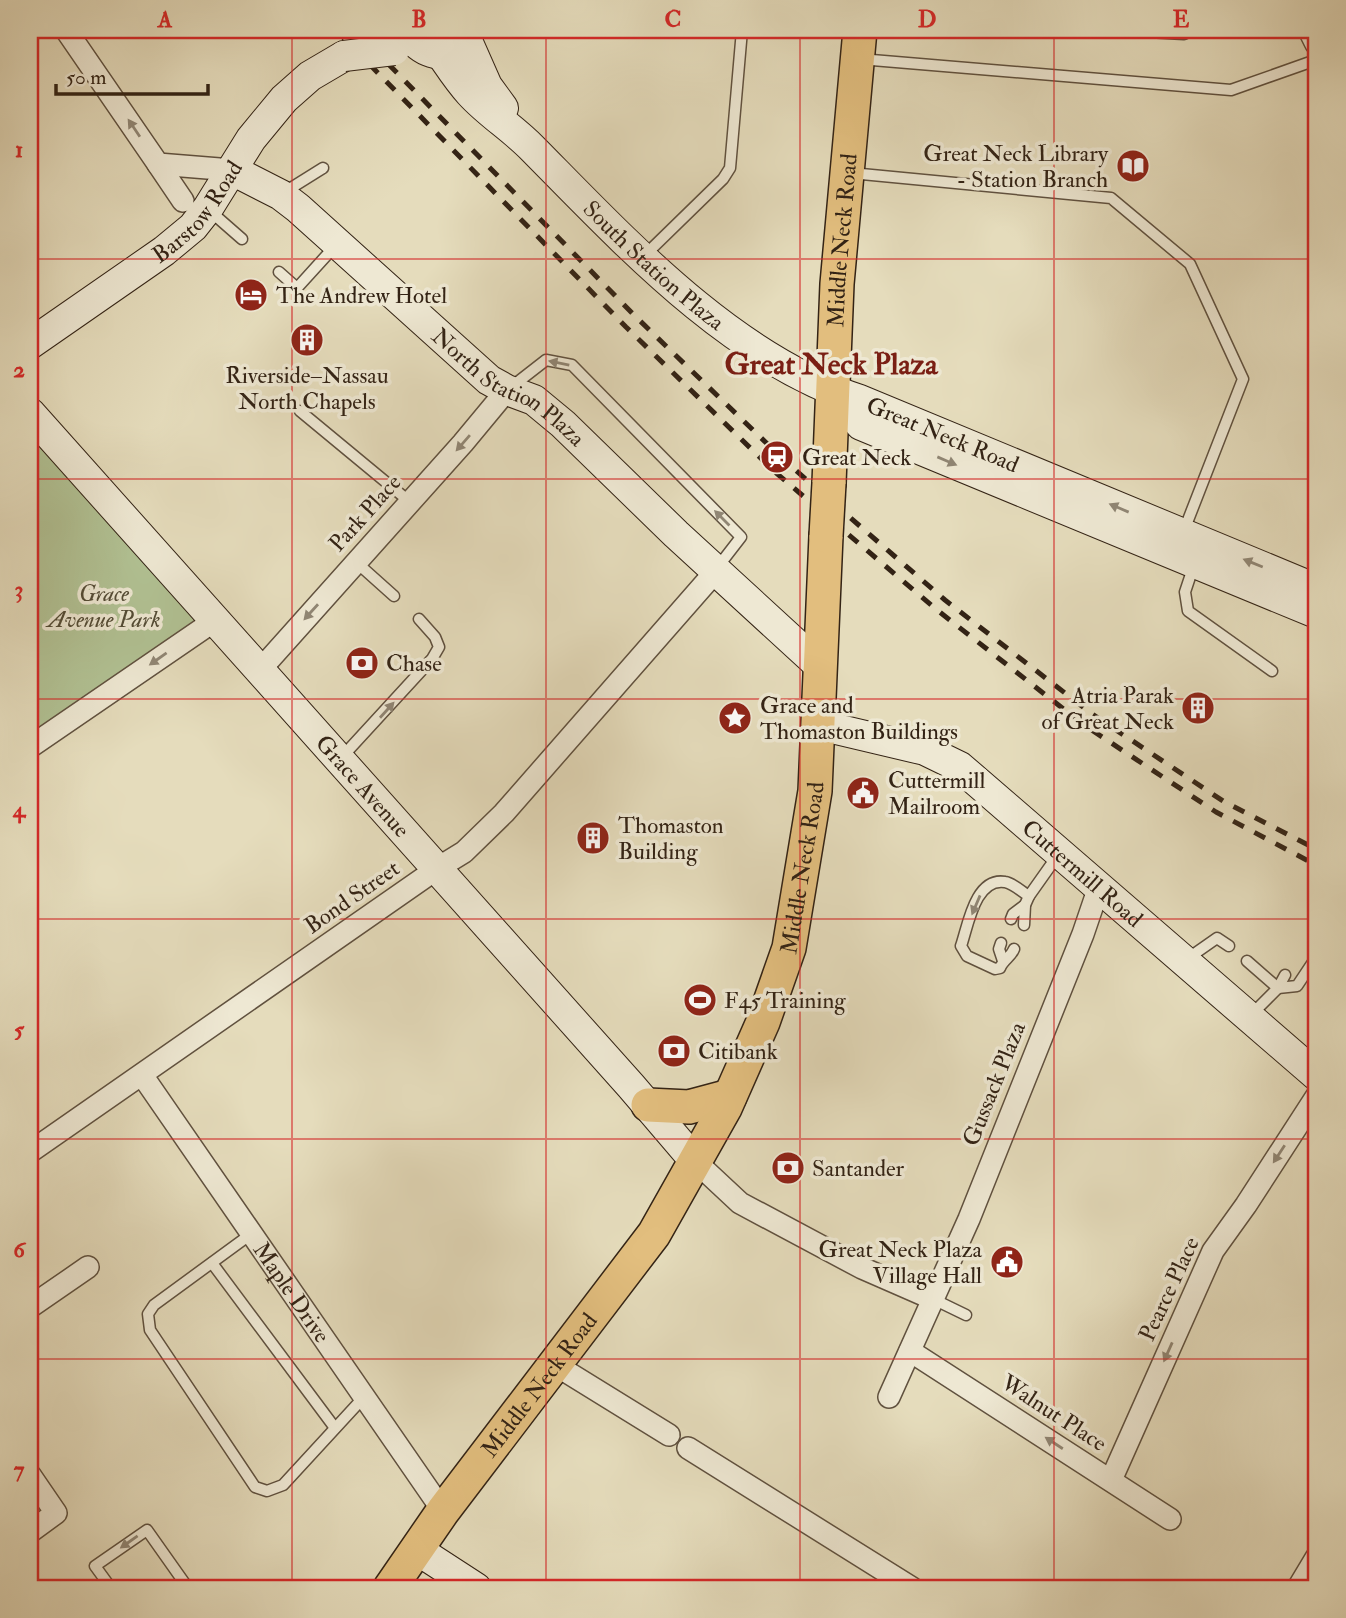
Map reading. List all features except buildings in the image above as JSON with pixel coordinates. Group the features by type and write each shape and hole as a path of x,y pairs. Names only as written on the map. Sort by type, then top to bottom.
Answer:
{"main road":[{"name":"Middle Neck Road","path":"390,1588 443,1511 654,1234 730,1096 763,1022 789,948 816,792 837,284 859,44"},
{"path":"648,1105 689,1108 730,1096"}],"street":[{"path":"66,30 158,164 196,204"},
{"path":"1310,30 1316,44"},
{"name":"South Station Plaza","path":"421,40 470,94 527,143 642,258 734,334 832,391"},
{"name":"Barstow Road","path":"30,344 193,227 196,204 232,170 257,132 284,99 310,76 344,56 421,40"},
{"path":"158,164 232,170"},
{"name":"North Station Plaza","path":"232,170 281,195 489,380 534,400 563,424 821,667"},
{"name":"Park Place","path":"260,670 507,390"},
{"name":"Great Neck Road","path":"832,391 860,400 1316,612"},
{"name":"Grace Avenue","path":"30,413 438,868 695,1161"},
{"name":"Great Neck Road","path":"1184,551 1316,589"},
{"name":"Bond Street","path":"33,1144 142,1075 464,852 504,813 716,570"},
{"path":"30,747 214,621"},
{"name":"Cuttermill Road","path":"819,725 925,750 960,767 1316,1075"},
{"name":"Gussack Plaza","path":"890,1397 1016,1102 1099,887"},
{"name":"Maple Drive","path":"142,1075 443,1511"},
{"name":"Pearce Place","path":"1111,1480 1213,1251 1316,1097"},
{"path":"695,1161 740,1203 862,1268 933,1299"},
{"path":"30,1307 88,1267"},
{"name":"Walnut Place","path":"910,1351 1170,1519"},
{"path":"554,1364 669,1435"},
{"path":"688,1448 912,1588"},
{"path":"30,1475 56,1513 30,1532"},
{"path":"416,1549 476,1588"},
{"path":"1298,1588 1316,1558"}],"lane":[{"path":"642,258 723,179 730,168 743,30"},
{"path":"1111,30 1184,34 1185,30"},
{"path":"859,44 1231,90 1316,60"},
{"path":"281,195 323,168"},
{"path":"847,172 1111,198 1190,264 1243,379 1184,551 1188,611 1213,636 1272,671"},
{"path":"196,204 242,239"},
{"path":"279,272 297,288 338,243"},
{"path":"507,390 546,360 572,365 741,537 716,570"},
{"path":"300,411 410,502"},
{"path":"356,562 394,596"},
{"path":"340,759 432,659 439,647 435,637 419,619"},
{"path":"1011,919 1059,853"},
{"path":"1014,949 1000,968 995,969 967,956 961,946 978,898 984,889 995,883 1007,882 1027,900"},
{"path":"1024,925 1027,900"},
{"path":"1184,961 1217,938 1229,947"},
{"path":"1001,943 999,949 1003,961"},
{"path":"1247,961 1278,988 1297,986 1315,959"},
{"path":"1249,1017 1278,988 1285,975"},
{"path":"251,1234 154,1305 148,1314 150,1330 255,1487 267,1491 283,1485 364,1396"},
{"path":"212,1263 335,1428"},
{"path":"933,1299 966,1315"},
{"path":"111,1588 95,1566 147,1530 188,1588"}],"green space":[{"name":"Grace Avenue Park","path":"30,413 214,621 30,747"}],"railway":[{"path":"336,30 626,327 775,472 937,610 1084,725 1216,812 1316,865"},
{"path":"355,30 636,317 785,461 945,600 1092,714 1223,801 1316,849"}],"place":[{"name":"Great Neck Library - Station Branch","path":"1133,166"},
{"name":"The Andrew Hotel","path":"251,295"},
{"name":"Riverside–Nassau North Chapels","path":"307,340"},
{"name":"Great Neck","path":"777,457"},
{"name":"Chase","path":"362,663"},
{"name":"Atria Parak of Great Neck","path":"1198,708"},
{"name":"Grace and Thomaston Buildings","path":"735,718"},
{"name":"Cuttermill Mailroom","path":"863,793"},
{"name":"Thomaston Building","path":"593,838"},
{"name":"F45 Training","path":"700,1000"},
{"name":"Citibank","path":"674,1051"},
{"name":"Santander","path":"788,1168"},
{"name":"Great Neck Plaza Village Hall","path":"1007,1262"}],"district":[{"name":"Great Neck Plaza","path":"831,364"}]}
